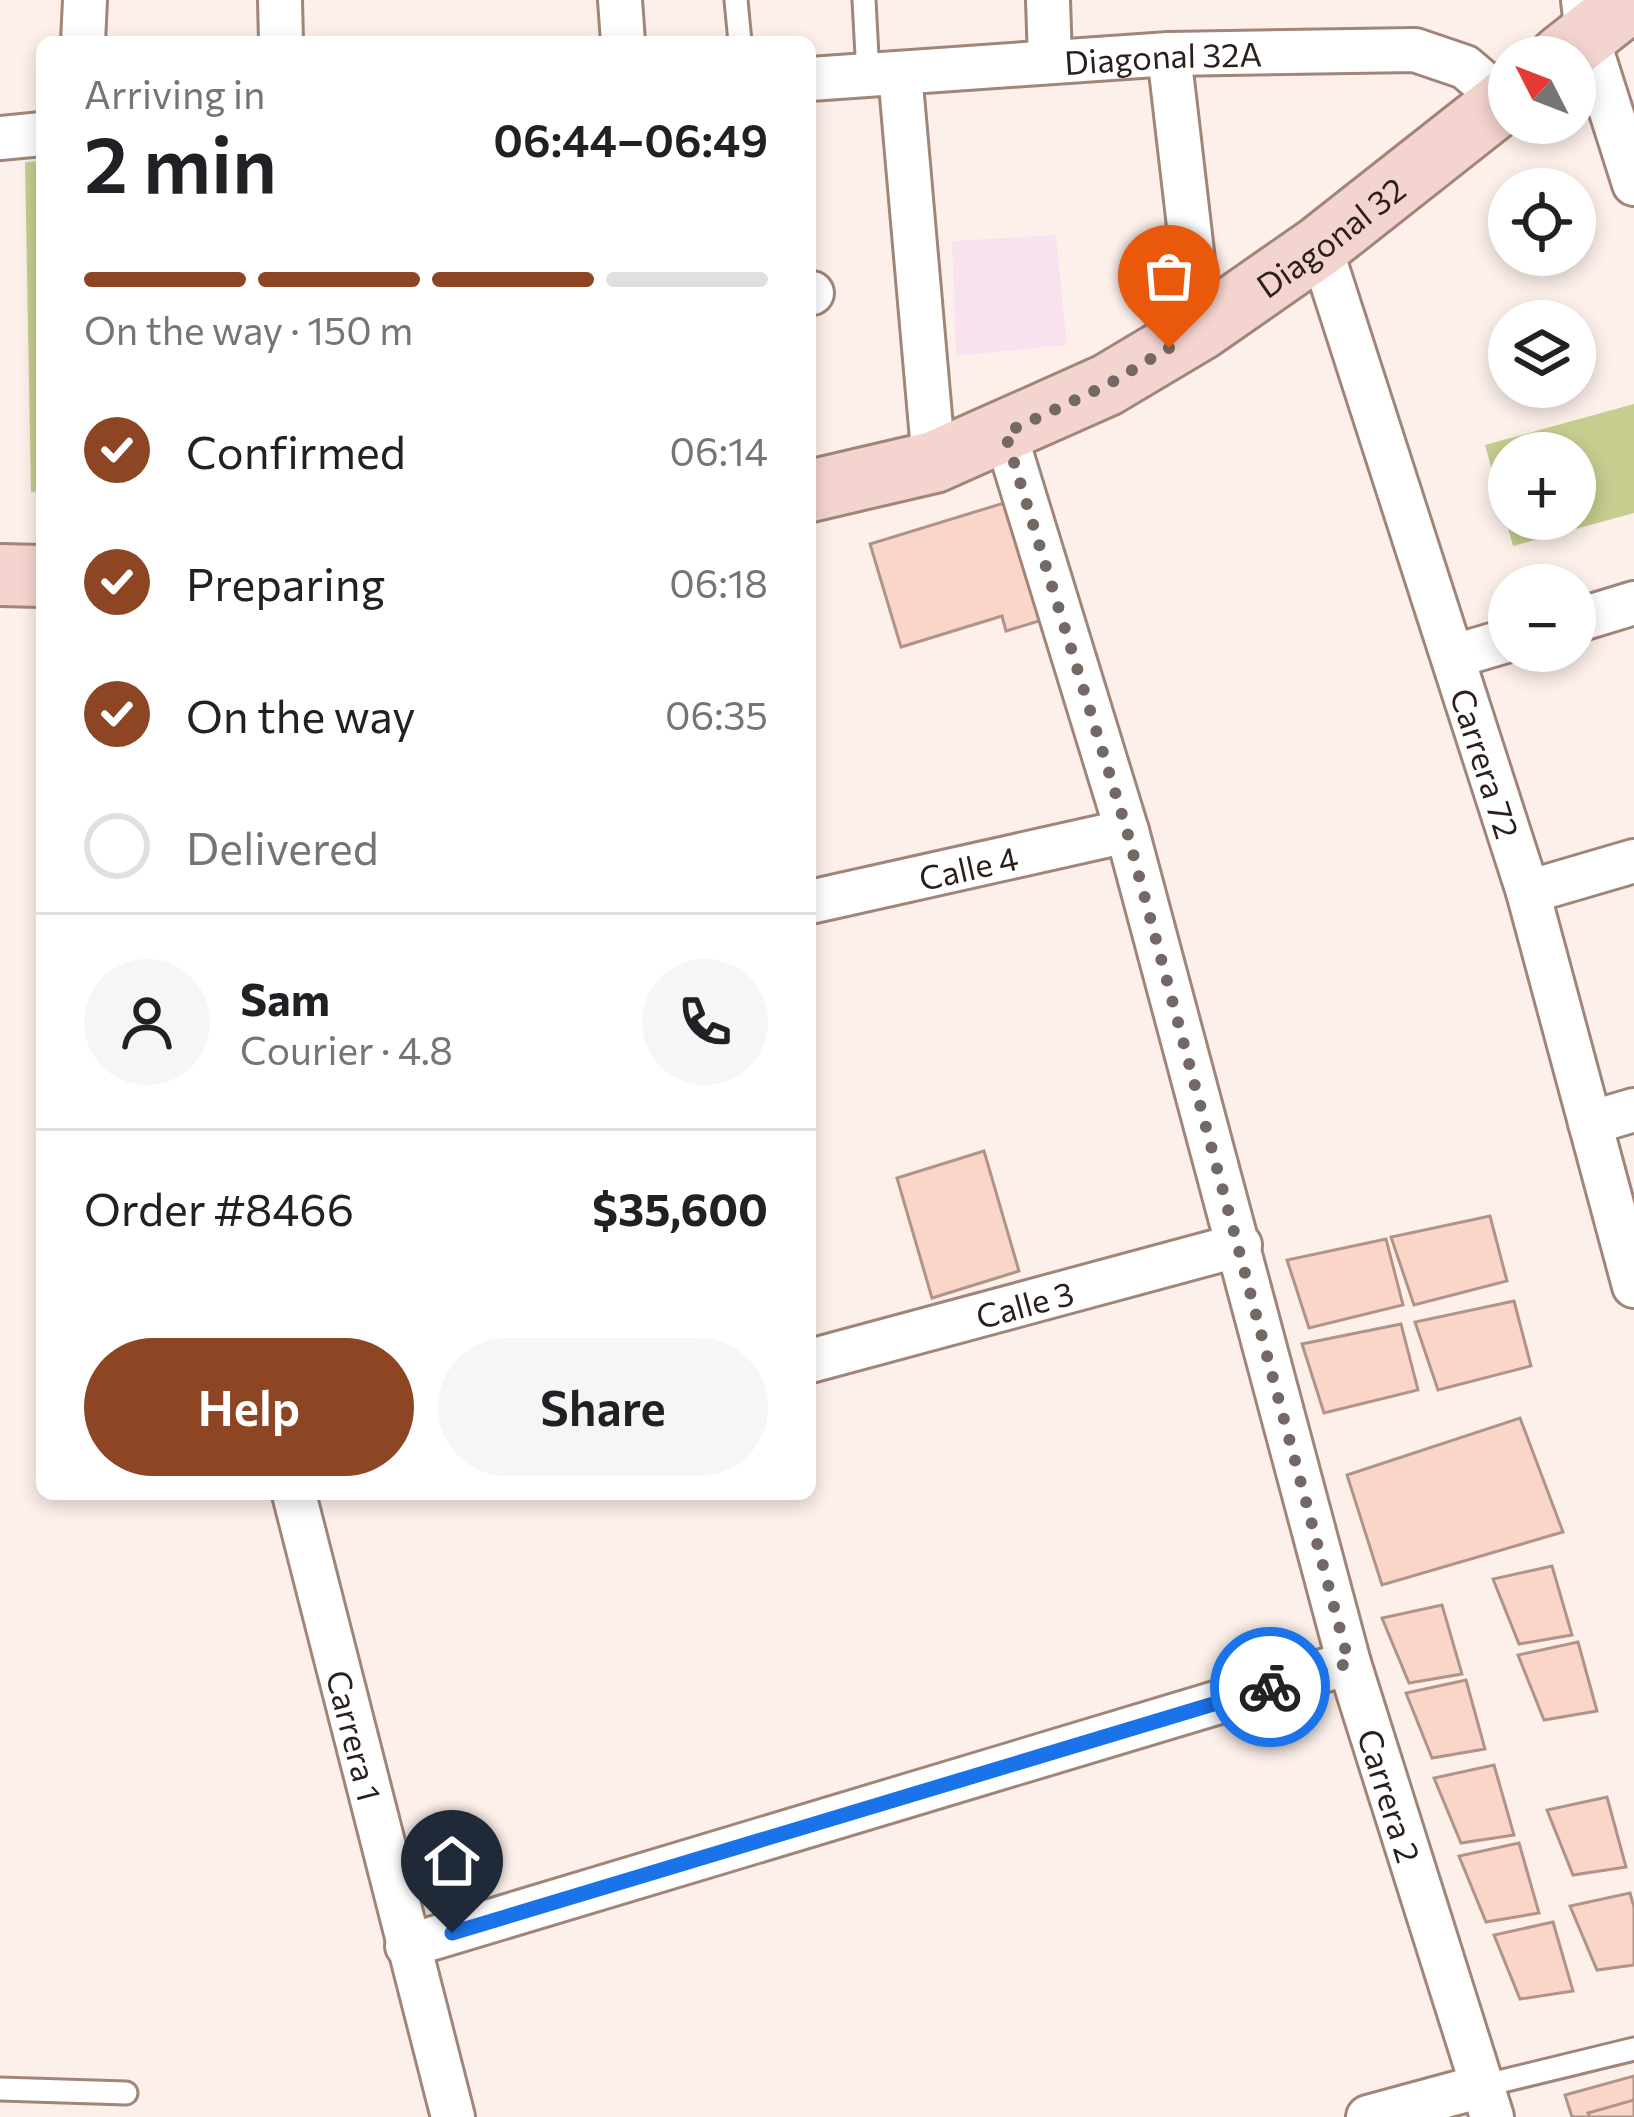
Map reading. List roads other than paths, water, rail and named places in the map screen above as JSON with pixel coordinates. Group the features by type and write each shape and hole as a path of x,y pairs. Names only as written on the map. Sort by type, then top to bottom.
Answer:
{"street":[{"path":"83,36 85,0"},
{"path":"280,0 281,36"},
{"path":"620,0 623,36"},
{"path":"1048,0 1050,61"},
{"path":"1600,17 1634,184"},
{"name":"Diagonal 32A","path":"816,79 1169,55 1414,50 1465,67 1488,85"},
{"path":"1169,55 1201,329"},
{"path":"884,74 934,462"},
{"name":"Diagonal 32","path":"816,490 934,462 1107,385 1201,329 1320,246 1488,114"},
{"path":"0,138 36,135"},
{"name":"Carrera 72","path":"1320,246 1528,892 1634,1286"},
{"name":"Carrera 2","path":"1005,433 1127,831 1349,1663 1487,2102"},
{"path":"0,575 36,576"},
{"path":"1596,615 1634,603"},
{"path":"1455,656 1488,646"},
{"name":"Calle 4","path":"816,901 1127,831"},
{"path":"1528,892 1634,861"},
{"path":"1591,1123 1634,1110"},
{"name":"Calle 3","path":"816,1359 1240,1245"},
{"name":"Carrera 1","path":"303,1500 407,1946 453,2117"},
{"path":"407,1946 1349,1663"},
{"path":"1368,2117 1487,2102"}],"lane":[{"path":"736,0 739,36"},
{"path":"864,0 884,74"},
{"path":"1487,2102 1634,2049"},
{"path":"0,2089 126,2093"}]}
